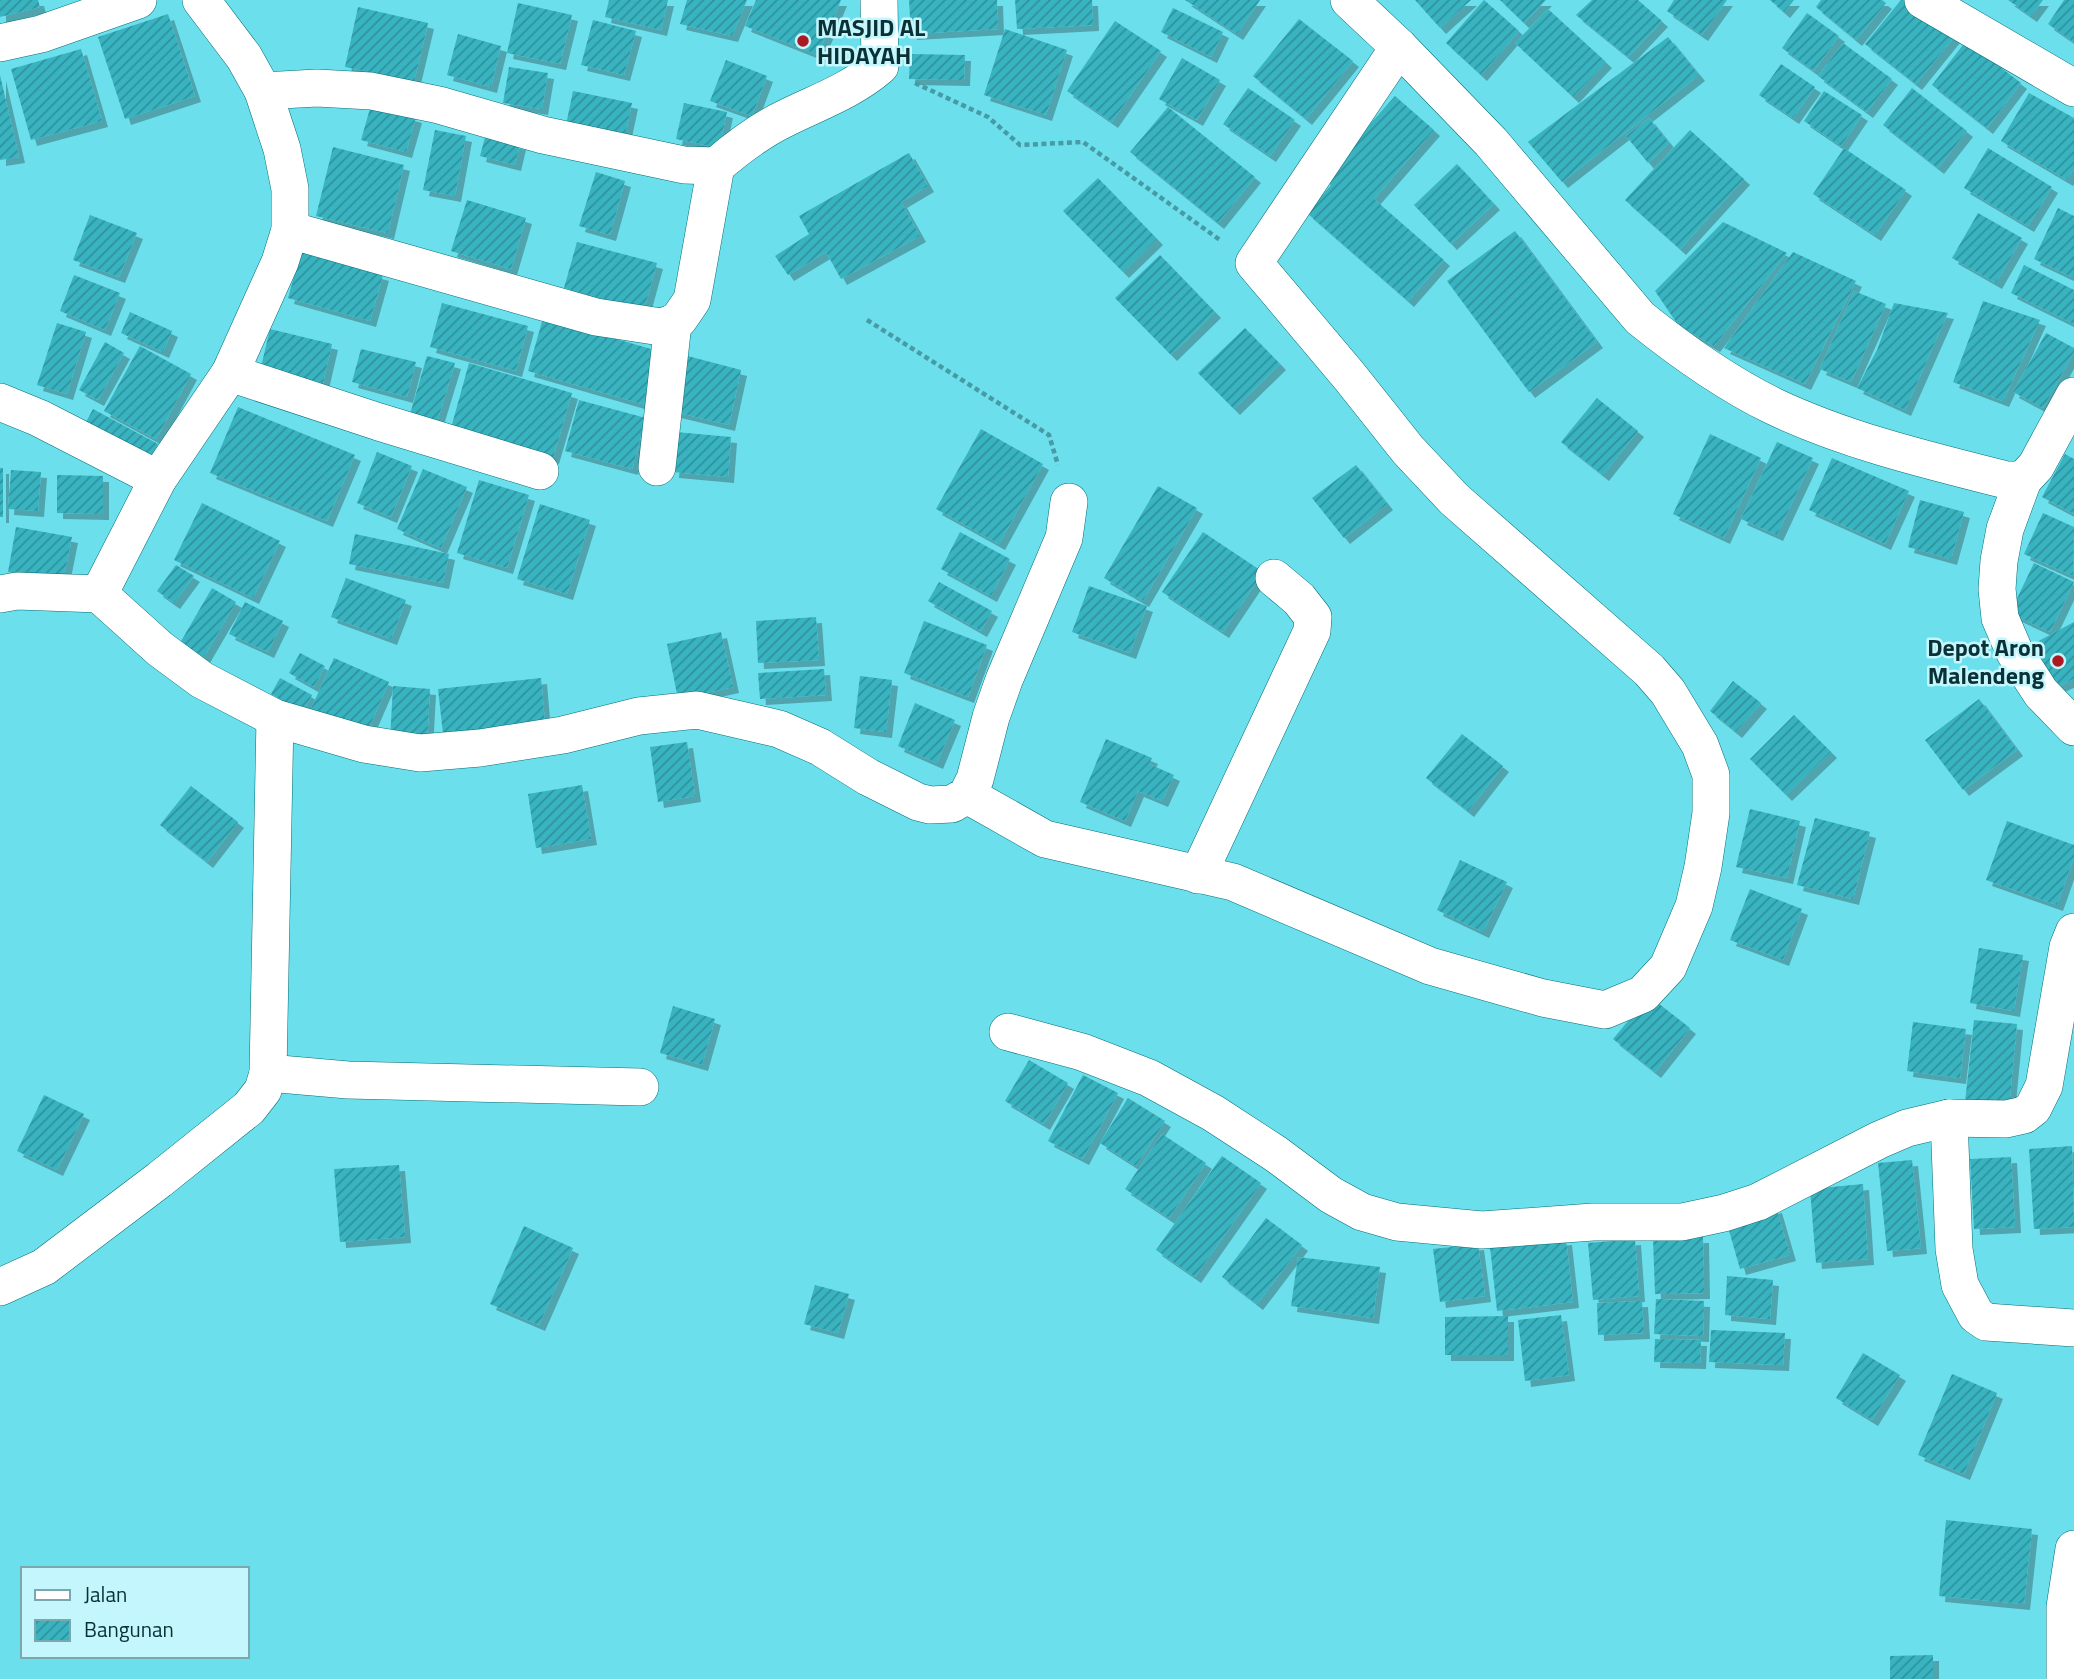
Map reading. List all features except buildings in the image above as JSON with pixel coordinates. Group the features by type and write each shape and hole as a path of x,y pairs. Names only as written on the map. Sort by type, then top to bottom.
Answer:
{"street":[{"path":"0,43 41,34 138,0"},
{"path":"99,594 158,480 230,373 280,262 290,230 290,189 282,149 263,91 244,57 201,0"},
{"path":"290,230 596,317 661,327 673,323 686,311 692,300 716,166 744,143 781,120 862,81 880,66 879,0"},
{"path":"1349,0 1399,47 1499,151 1640,318 1668,340 1723,377 1772,405 1830,430 1961,469 2006,480 2023,480"},
{"path":"1923,0 2074,88"},
{"path":"967,795 1045,839 1233,882 1430,966 1544,998 1605,1010 1643,993 1668,967 1694,906 1711,813 1711,775 1700,745 1668,692 1649,670 1454,499 1408,450 1254,263 1399,47"},
{"path":"263,91 317,88 371,91 439,105 556,138 684,165 716,166"},
{"path":"657,467 673,323"},
{"path":"230,373 540,471"},
{"path":"2074,396 2036,466 2023,480 2005,529 1998,561 1997,590 2000,618 2015,653 2041,693 2074,727"},
{"path":"0,402 39,418 158,480"},
{"path":"0,594 99,594 160,649 202,680 275,718 364,744 420,753 480,748 563,735 639,716 697,710 779,729 820,747 868,777 918,802 930,805 952,804 967,795 981,759 991,717 1004,680 1064,538 1069,502"},
{"path":"1198,875 1312,631 1313,617 1299,599 1274,578"},
{"path":"0,1287 44,1267 249,1108 263,1090 268,1073 275,718"},
{"path":"1008,1032 1082,1052 1149,1078 1213,1113 1276,1154 1331,1195 1362,1212 1397,1222 1482,1230 1592,1222 1682,1223 1758,1202 1907,1128 1949,1118 2007,1119 2024,1115 2033,1108 2044,1086 2068,947 2074,932"},
{"path":"268,1073 348,1080 640,1087"},
{"path":"1949,1118 1954,1249 1961,1285 1976,1315 1986,1322 2074,1328"},
{"path":"2066,1679 2065,1607 2074,1549"}],"path":[{"path":"880,66 988,117 1020,145 1083,142 1254,263"},
{"path":"867,320 1049,435 1069,502"}],"place":[{"name":"MASJID AL HIDAYAH","path":"803,41"},
{"name":"Depot Aron Malendeng","path":"2058,661"}]}
